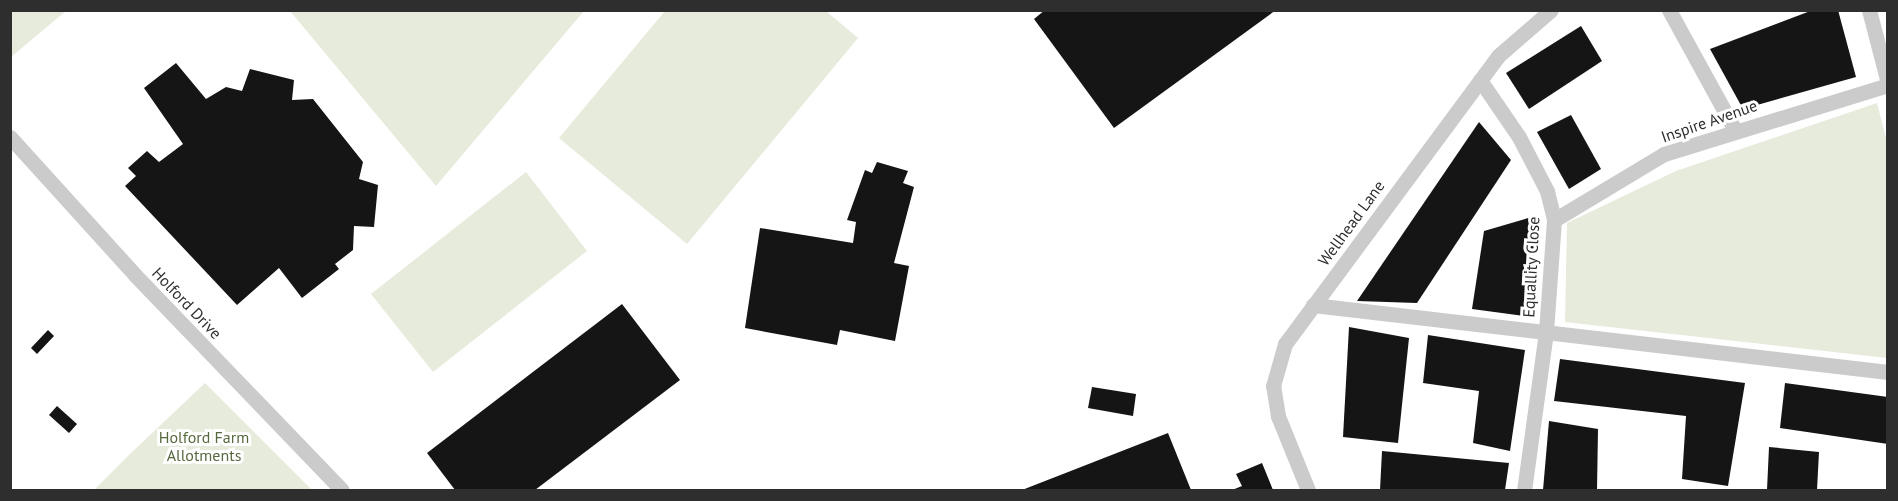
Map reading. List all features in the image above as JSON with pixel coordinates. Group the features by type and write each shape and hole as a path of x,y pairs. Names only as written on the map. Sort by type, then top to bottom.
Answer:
{"street":[{"name":"Wellhead Lane","path":"1308,490 1278,416 1273,386 1285,344 1498,56 1551,10"},
{"path":"1669,10 1735,130"},
{"path":"1869,10 1887,84"},
{"name":"Equallity Close","path":"1480,80 1519,136 1548,191 1554,220 1546,332 1524,490"},
{"name":"Inspire Avenue","path":"1554,220 1664,154 1887,84"},
{"name":"Holford Drive","path":"10,137 135,275 342,490"},
{"path":"1313,305 1887,372"}],"green space":[{"path":"11,10 66,10 66,11 11,57"},
{"path":"290,11 584,11 436,186"},
{"path":"665,11 826,11 858,38 687,244 559,138"},
{"path":"1877,103 1888,146 1887,358 1565,322 1567,223 1676,171"},
{"path":"526,172 587,251 433,372 371,294"},
{"name":"Holford Farm Allotments","path":"205,383 312,490 94,490 130,454"}],"building":[{"path":"1045,10 1276,10 1114,128 1034,19"},
{"path":"1813,10 1838,10 1856,77 1743,109 1710,49"},
{"path":"1581,26 1602,61 1529,109 1506,73"},
{"path":"176,63 206,99 226,87 242,91 250,69 294,80 292,100 313,99 363,162 359,179 378,185 374,227 354,226 353,250 335,264 339,269 302,298 279,268 237,305 125,186 136,176 128,168 147,151 159,162 183,144 144,88"},
{"path":"1571,115 1601,169 1569,189 1537,132"},
{"path":"1479,122 1511,160 1417,303 1357,301"},
{"path":"877,162 908,171 903,183 914,187 894,263 909,266 895,341 840,330 837,345 745,328 760,228 853,243 856,222 847,220 865,170 872,173"},
{"path":"1535,216 1531,317 1472,309 1484,231"},
{"path":"622,304 680,380 535,490 455,490 427,453"},
{"path":"1349,327 1409,338 1398,443 1343,437"},
{"path":"48,330 54,336 37,354 31,348"},
{"path":"1428,335 1525,350 1510,451 1473,443 1479,391 1423,383"},
{"path":"1560,359 1745,383 1728,486 1682,479 1686,416 1554,401"},
{"path":"1785,383 1888,397 1888,444 1780,428"},
{"path":"1092,387 1136,394 1133,416 1088,408"},
{"path":"57,406 77,424 69,433 49,415"},
{"path":"1549,421 1598,429 1597,490 1543,490"},
{"path":"1168,433 1191,490 1022,490"},
{"path":"1769,447 1819,452 1817,490 1767,490"},
{"path":"1382,451 1509,463 1505,490 1380,490"},
{"path":"1262,463 1273,490 1232,490 1242,486 1236,474"}]}
